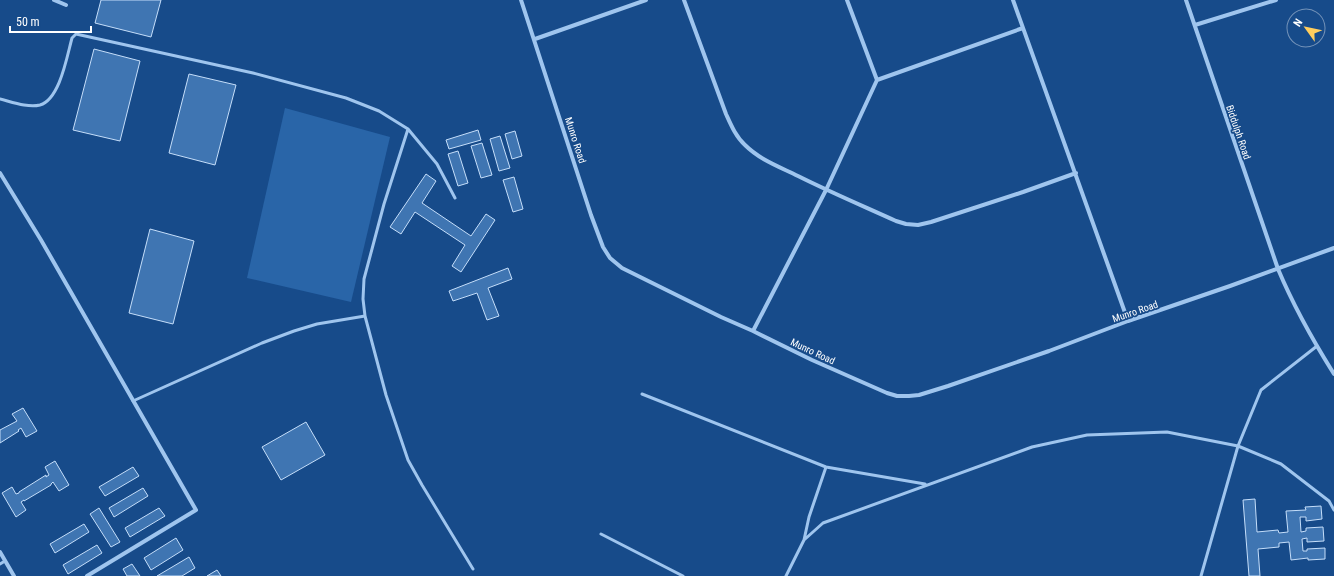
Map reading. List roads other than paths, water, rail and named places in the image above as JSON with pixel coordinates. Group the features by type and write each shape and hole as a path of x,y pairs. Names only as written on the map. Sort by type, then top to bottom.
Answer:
{"street":[{"path":"54,0 66,4"},
{"name":"Munro Road","path":"521,0 591,215 603,247 610,258 622,268 640,278 721,317 753,330 812,360 887,393 898,396 919,395 948,386 1334,248"},
{"path":"535,40 646,0"},
{"path":"684,0 726,114 734,131 744,145 767,161 826,190 896,221 918,225 954,215 1076,173"},
{"path":"753,330 826,190 877,80 847,0"},
{"path":"1013,0 1128,321"},
{"name":"Biddulph Road","path":"1186,0 1278,269 1292,302 1334,374"},
{"path":"1195,25 1276,0"},
{"path":"877,80 1023,28"},
{"path":"0,174 41,240 196,510 87,576"},
{"path":"0,552 14,576"}],"lane":[{"path":"0,99 30,106 39,106 46,102 53,96 58,86 72,38 76,34 80,34 253,72 346,98 379,111 408,129 437,164 455,198"},
{"path":"408,129 384,204 364,279 363,299 365,316 386,395 408,460 473,569"},
{"path":"133,401 262,343 294,331 317,324 365,316"},
{"path":"1201,576 1238,446 1261,390 1317,346"},
{"path":"642,394 826,467 927,485"},
{"path":"804,540 823,523 1032,447 1088,435 1167,432 1238,446 1281,464 1329,501 1334,510"},
{"path":"786,576 804,540 809,517 826,467"},
{"path":"601,534 683,576"},
{"path":"0,564 5,561"}]}
